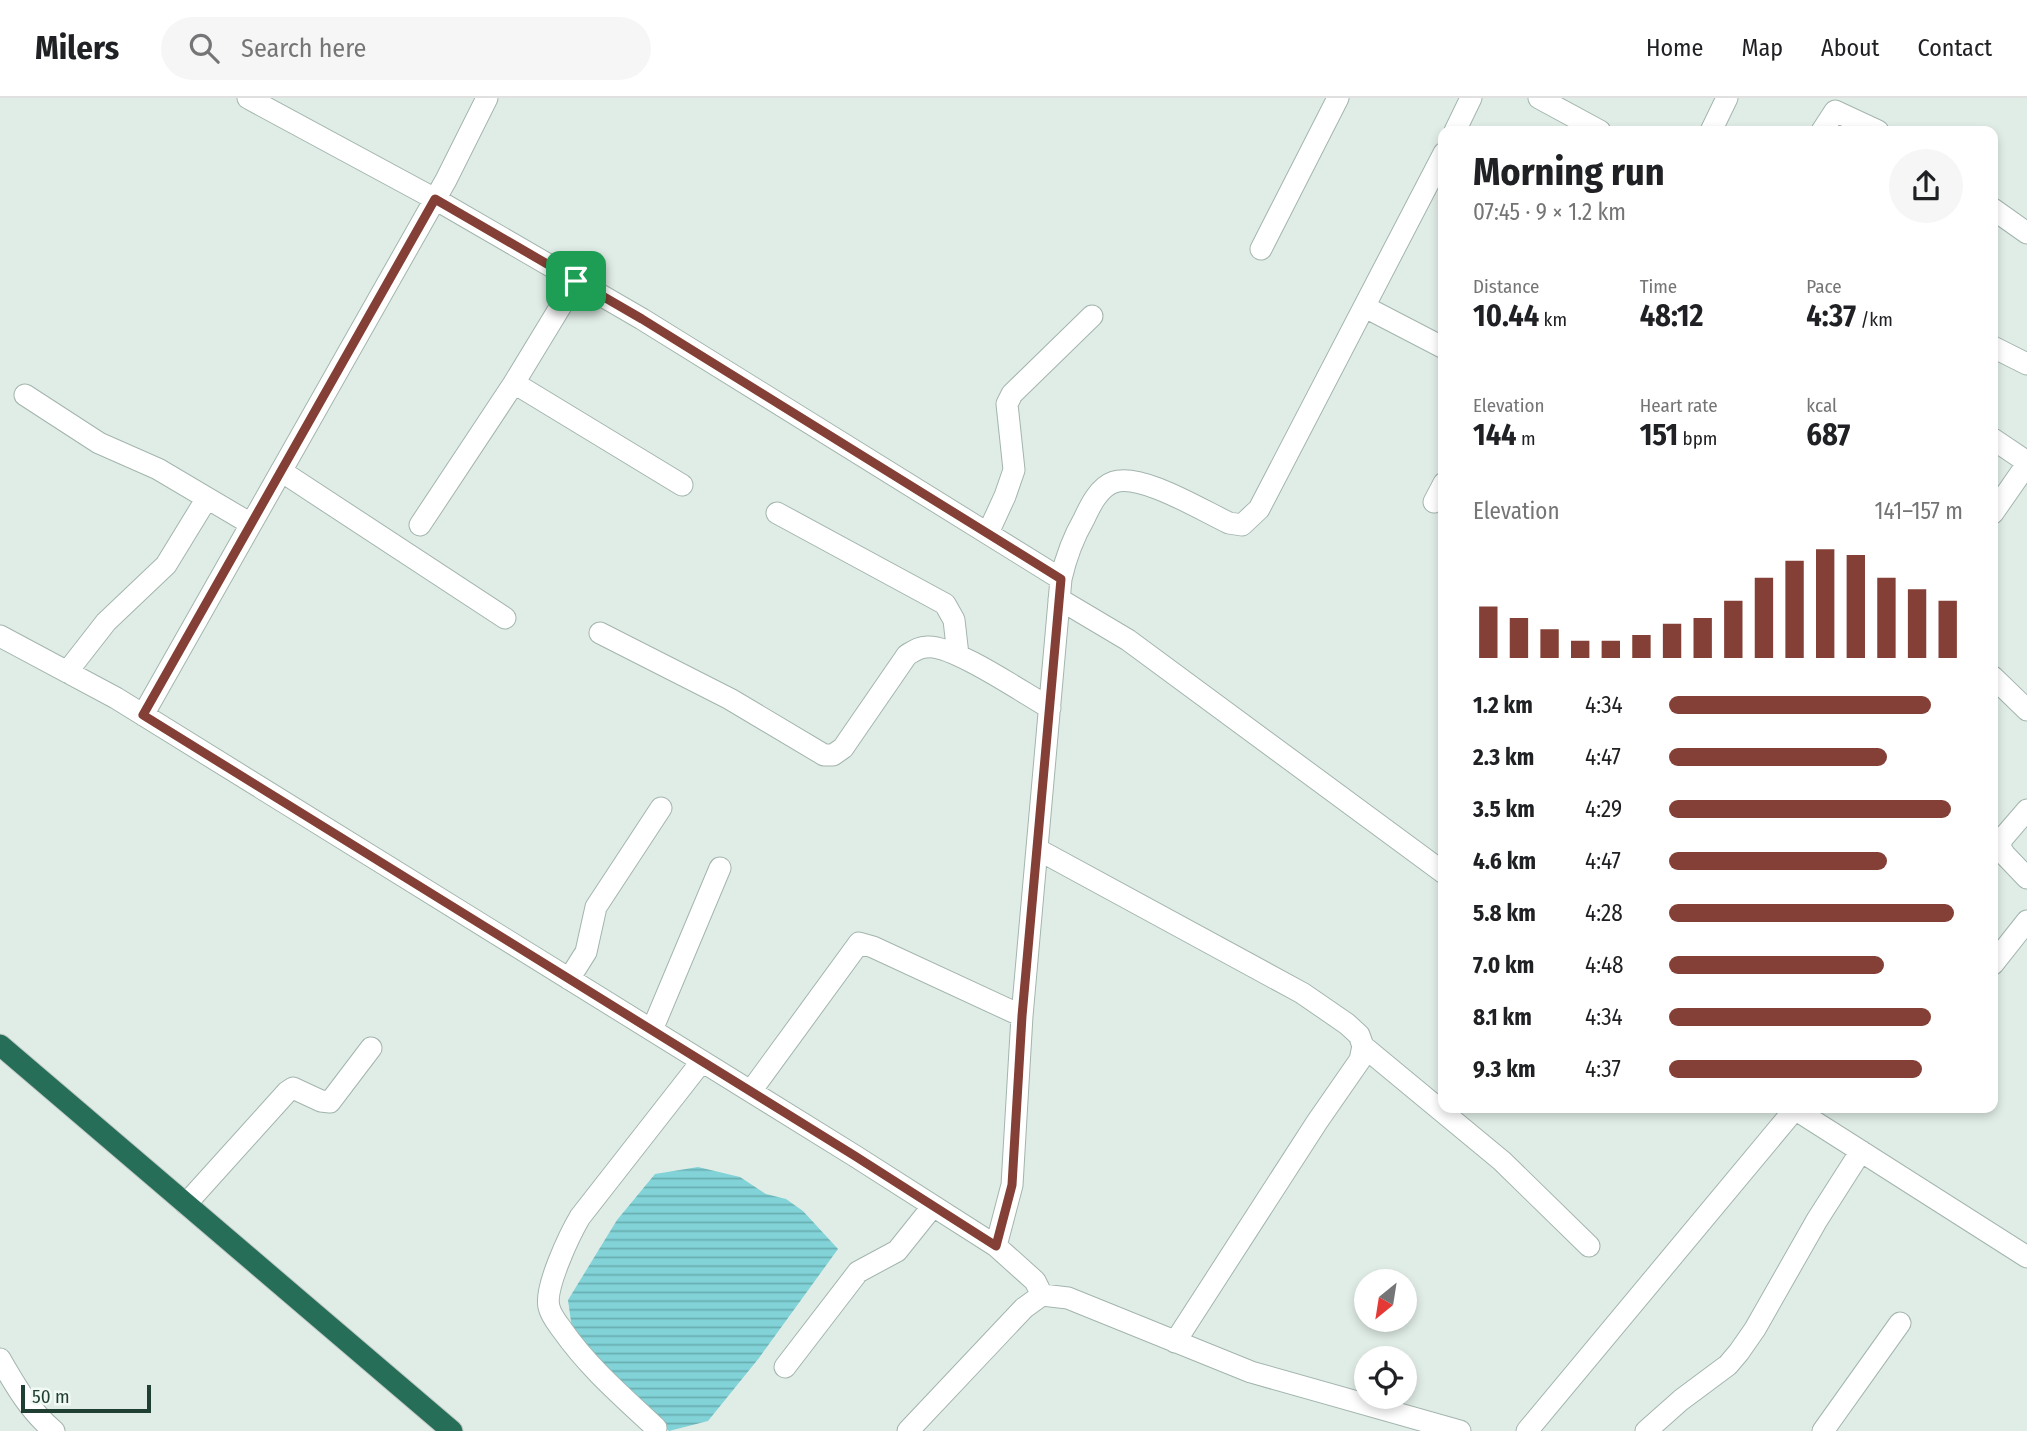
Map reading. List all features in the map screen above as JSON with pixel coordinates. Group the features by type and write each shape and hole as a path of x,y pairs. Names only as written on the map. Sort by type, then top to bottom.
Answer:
{"highway":[{"path":"0,1045 452,1431"}],"street":[{"path":"248,98 435,199 576,281 988,533 1438,869"},
{"path":"143,715 435,199 487,98"},
{"path":"1261,249 1338,98"},
{"path":"1457,126 1471,98"},
{"path":"1539,98 1591,126"},
{"path":"1713,126 1727,98"},
{"path":"1825,126 1835,111 1867,126"},
{"path":"996,1246 1012,1185 1022,1016 1060,589 1065,559 1080,524 1099,494 1112,482 1137,482 1153,487 1230,523 1242,525 1249,520 1259,509 1438,165"},
{"path":"1998,213 2027,233"},
{"path":"420,525 514,383 576,281"},
{"path":"1365,307 1438,345"},
{"path":"988,533 1014,470 1007,404 1012,394 1092,316"},
{"path":"1998,350 2027,365"},
{"path":"514,383 681,485"},
{"path":"25,394 99,443 158,469 251,524"},
{"path":"1998,443 2027,463 1998,506"},
{"path":"281,471 505,618"},
{"path":"67,672 106,622 166,565 207,498"},
{"path":"777,513 945,604 954,620 958,655"},
{"path":"600,633 730,699 824,755 833,755 843,748 907,655 928,646 958,655 1050,708"},
{"path":"0,636 143,715 933,1206 996,1246 1035,1281 1042,1295"},
{"path":"1998,682 2027,710"},
{"path":"569,979 586,953 596,907 661,808"},
{"path":"2027,810 2002,839 2000,847 2027,877"},
{"path":"1037,849 1301,993 1347,1024 1359,1035 1363,1046 1438,1108"},
{"path":"652,1030 720,868"},
{"path":"1998,958 2027,921"},
{"path":"751,1091 859,943 1022,1016"},
{"path":"1175,1342 1360,1060 1363,1046"},
{"path":"186,1204 293,1088 321,1101 330,1102 371,1048"},
{"path":"656,1428 581,1356 549,1309 548,1298 559,1264 580,1217 702,1061"},
{"path":"1444,1113 1502,1161 1589,1246"},
{"path":"1527,1431 1790,1113"},
{"path":"1802,1113 2027,1257"},
{"path":"1646,1431 1681,1400 1728,1365 1739,1352 1861,1151"},
{"path":"785,1367 858,1272 897,1251 933,1206"},
{"path":"908,1431 1024,1308 1042,1295 1068,1298 1251,1373 1460,1431"},
{"path":"1824,1431 1900,1323"},
{"path":"0,1359 18,1391 38,1418 54,1431"}],"water":[{"path":"698,1167 740,1177 766,1194 786,1199 803,1211 838,1249 759,1358 708,1421 669,1431 619,1388 573,1336 568,1300 617,1220 655,1174"}],"route":[{"path":"435,199 576,281 642,319 1061,579 1022,1016 1012,1185 996,1246 143,715 435,199"}]}
